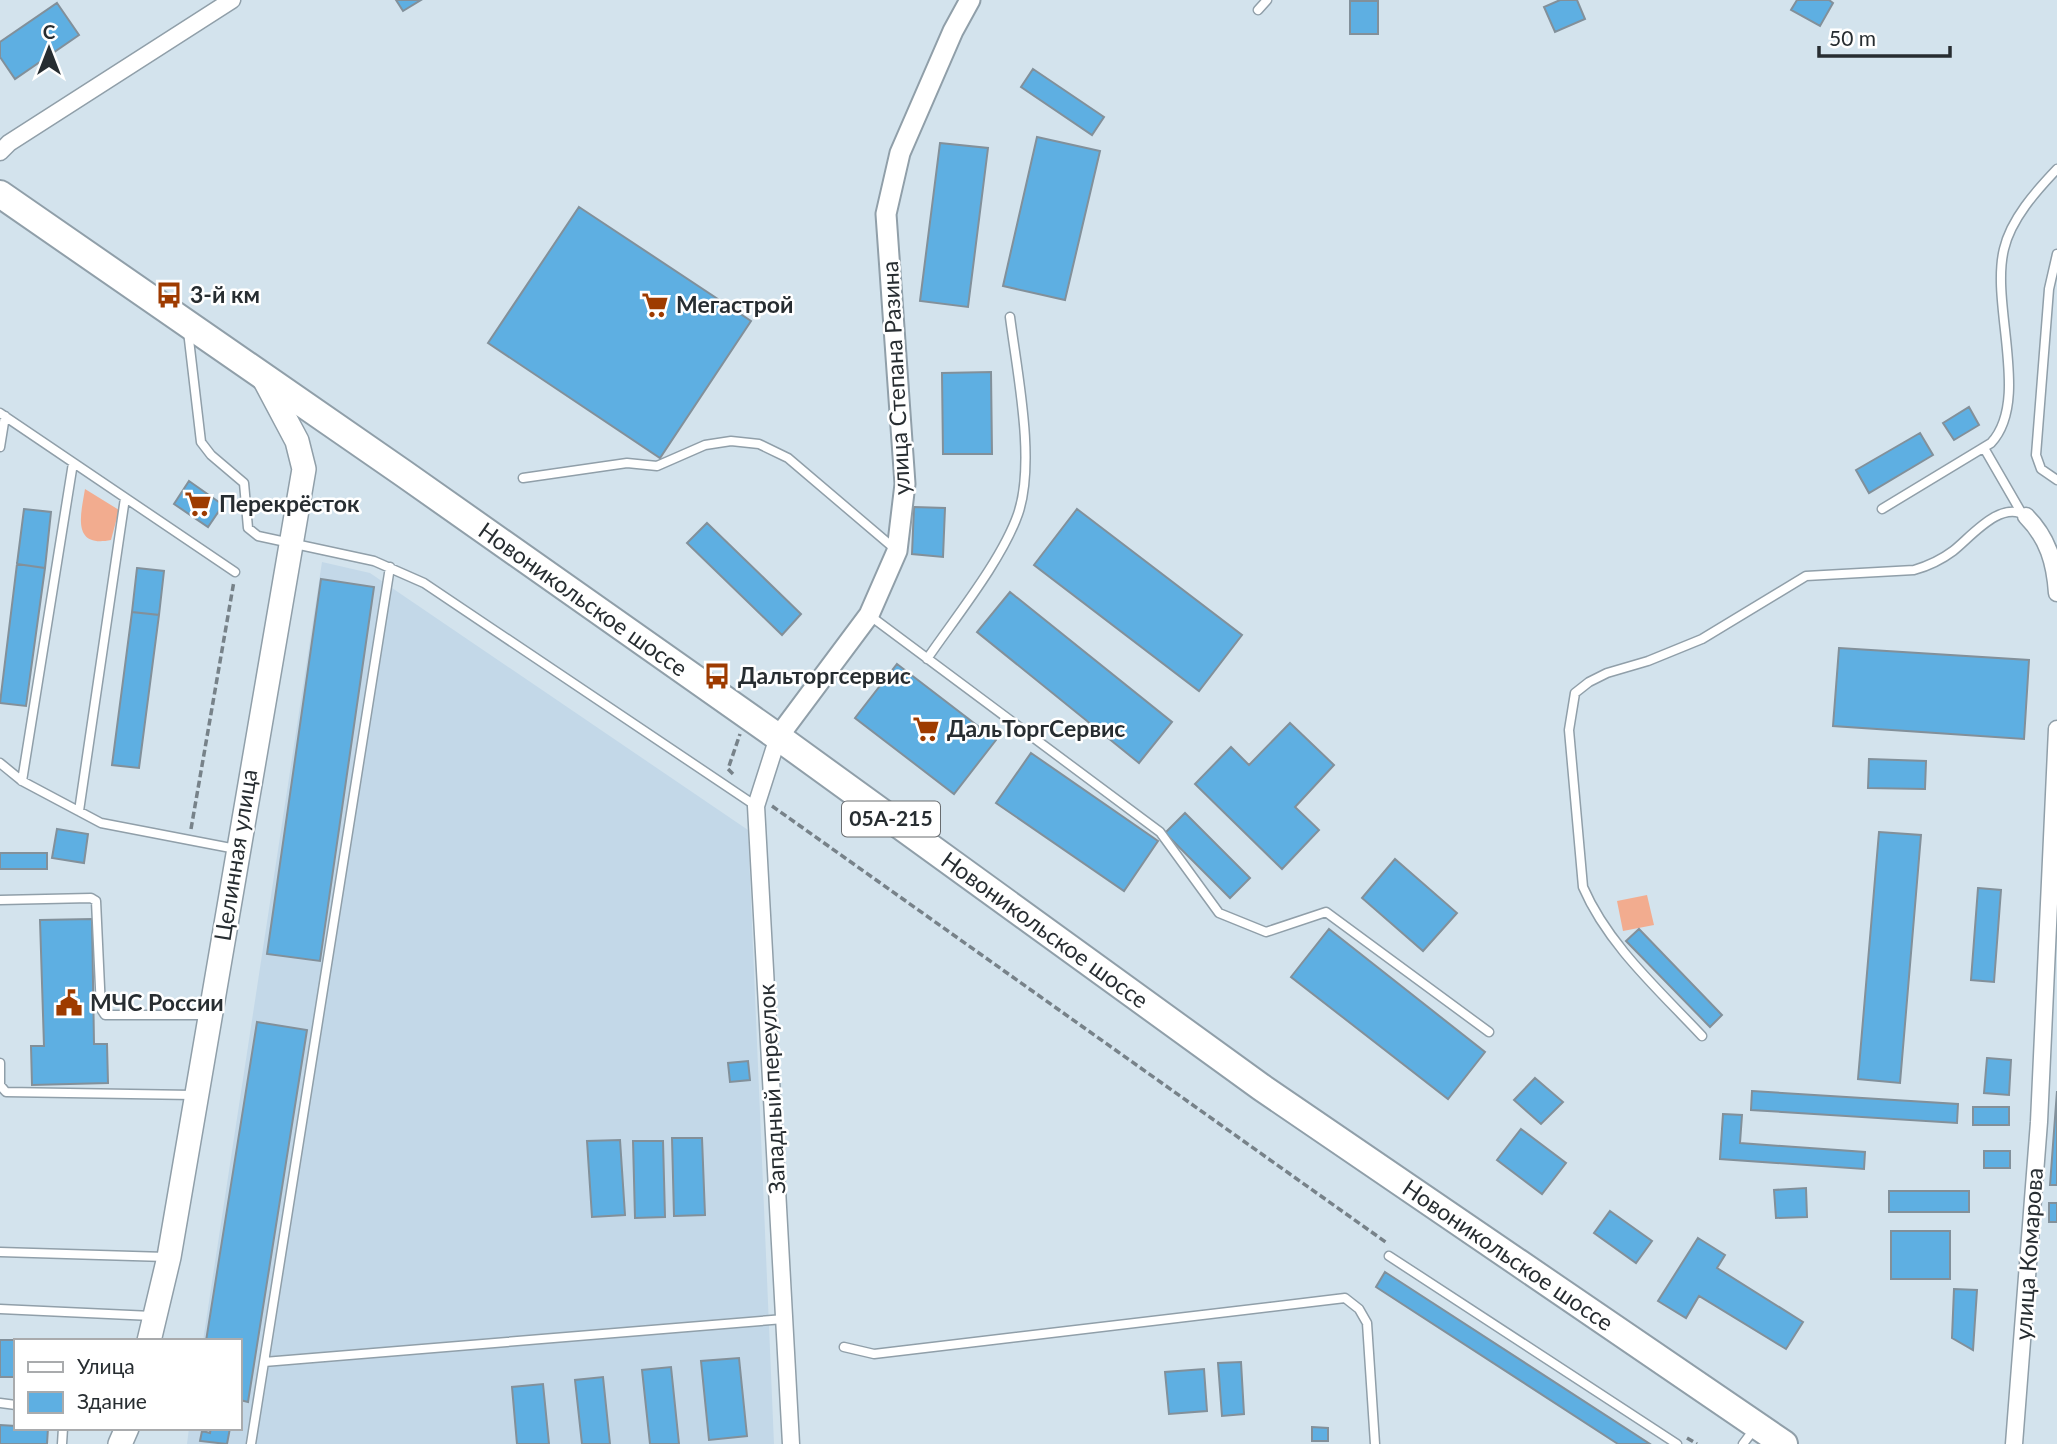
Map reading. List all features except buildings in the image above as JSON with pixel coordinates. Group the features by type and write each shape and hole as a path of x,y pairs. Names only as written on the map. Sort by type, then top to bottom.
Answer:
{"highway":[{"name":"Новоникольское шоссе","path":"0,194 778,737 1261,1087 1750,1435 1784,1444"}],"main road":[{"name":"Целинная улица","path":"150,1339 169,1257 303,469 297,441 263,377"}],"street":[{"path":"0,152 9,143 232,0"},
{"name":"улица Степана Разина","path":"778,737 869,614 897,551 905,484 886,214 905,141 953,31 970,0"},
{"path":"2023,514 2039,529 2055,563 2057,593"},
{"name":"улица Комарова","path":"2014,1444 2039,1122 2057,729"},
{"name":"Западный переулок","path":"778,737 758,801 790,1444"}],"lane":[{"path":"1258,10 1266,0"},
{"path":"1882,509 1984,448 2002,432 2007,404 2008,367 2000,306 2004,248 2014,226 2038,188 2057,169"},
{"path":"2057,254 2049,289 2036,455 2041,469 2057,480"},
{"path":"928,659 985,575 1018,513 1026,454 1010,317"},
{"path":"187,324 201,442 211,455 244,483 248,528 258,537 339,552 390,567 424,583 758,801"},
{"path":"0,447 2,415"},
{"path":"2,415 235,572"},
{"path":"523,478 627,463 657,466 705,445 731,441 760,444 788,458 897,551"},
{"path":"1984,448 2023,514"},
{"path":"22,781 73,463"},
{"path":"79,811 125,498"},
{"path":"1702,1036 1624,952 1593,911 1583,887 1569,730 1574,693 1607,673 1648,662 1702,639 1806,576 1913,570 1928,566 1952,551 1983,524 2007,512 2023,514"},
{"path":"251,1444 390,567"},
{"path":"869,614 1160,832 1219,913 1266,932 1326,912 1489,1032"},
{"path":"0,763 22,781 101,823 237,849"},
{"path":"0,900 91,898 96,901 101,1009 105,1015 210,1015"},
{"path":"0,1063 1,1085 6,1092 196,1095"},
{"path":"0,1252 169,1257"},
{"path":"1389,1256 1677,1444"},
{"path":"844,1348 874,1354 1345,1298 1359,1309 1367,1323 1375,1444"},
{"path":"0,1309 155,1317"},
{"path":"264,1363 784,1319"}],"path":[{"path":"190,840 235,572"},
{"path":"727,769 758,801 1390,1245"},
{"path":"1686,1437 1697,1444"}],"shaded area":[{"path":"85,489 119,510 111,540 98,541 84,534 81,518"},
{"path":"322,562 370,573 748,830 774,1444 187,1444 189,1430 242,1430 242,1339 203,1339"},
{"path":"1647,895 1654,925 1623,931 1617,901"}],"place":[{"name":"3-й км","path":"169,295"},
{"name":"Мегастрой","path":"655,305"},
{"name":"Перекрёсток","path":"198,504"},
{"name":"Дальторгсервис","path":"717,676"},
{"name":"ДальТоргСервис","path":"926,729"},
{"name":"МЧС России","path":"69,1003"}]}
